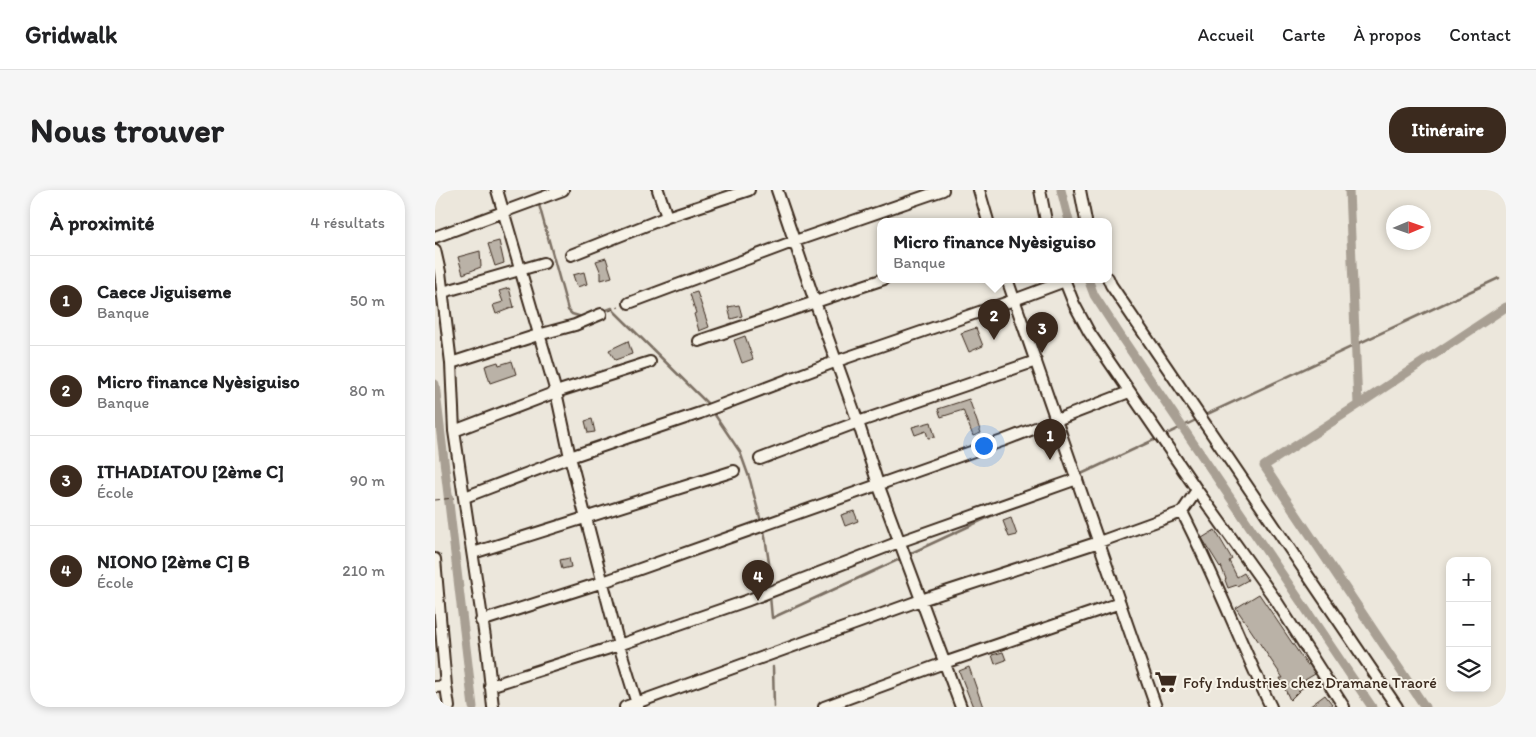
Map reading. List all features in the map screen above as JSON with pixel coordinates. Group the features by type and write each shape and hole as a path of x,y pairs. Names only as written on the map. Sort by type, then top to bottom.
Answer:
{"street":[{"path":"497,190 555,392 569,457 637,705"},
{"path":"435,237 563,190"},
{"path":"658,190 667,218"},
{"path":"571,255 667,218 749,190"},
{"path":"777,190 878,484 961,707"},
{"path":"629,303 795,240 943,190"},
{"path":"979,190 987,218"},
{"path":"1040,190 1045,218"},
{"path":"1080,190 1085,218"},
{"path":"435,250 441,272 451,363 461,497 473,554 493,707"},
{"path":"443,292 544,263"},
{"path":"699,341 877,281"},
{"path":"1008,283 1156,707"},
{"path":"461,497 569,457 700,413 837,361 1014,300 1056,283"},
{"path":"1065,283 1089,332 1197,490 1275,599 1344,707"},
{"path":"1110,283 1397,707"},
{"path":"451,363 575,325 601,314"},
{"path":"761,459 858,422 1036,361"},
{"path":"455,431 555,392 650,362"},
{"path":"481,621 603,582 1002,441 1129,392"},
{"path":"473,554 734,471"},
{"path":"490,686 746,601 899,542 1077,479"},
{"path":"625,707 637,705 921,600 1099,542 1182,512 1197,490"},
{"path":"1182,512 1199,545 1271,707"},
{"path":"435,559 440,687 449,707"},
{"path":"824,707 944,663 1120,603"}],"path":[{"path":"601,314 629,303"},
{"path":"436,500 461,497"}],"building":[{"path":"499,241 504,263 495,266 488,244"},
{"path":"480,251 481,267 463,274 458,257"},
{"path":"606,258 612,277 601,280 601,273 596,261"},
{"path":"584,272 587,284 577,287 573,275"},
{"path":"509,288 514,307 496,314 493,305 503,302 499,291"},
{"path":"697,292 709,327 699,331 690,294"},
{"path":"739,305 742,316 731,319 728,307"},
{"path":"976,328 983,346 969,352 961,333"},
{"path":"745,336 753,359 742,363 734,340"},
{"path":"628,341 632,354 615,360 609,350"},
{"path":"512,361 516,374 490,383 485,366 498,362 499,365"},
{"path":"969,399 981,433 973,436 963,410 941,417 938,409"},
{"path":"592,419 595,432 588,433 585,421"},
{"path":"931,422 935,437 928,438 926,431 915,435 912,427"},
{"path":"854,511 858,521 845,526 841,515"},
{"path":"1011,518 1017,535 1009,537 1003,521"},
{"path":"1215,530 1232,559 1229,561 1237,577 1244,573 1248,580 1237,586 1228,588 1221,566 1202,538"},
{"path":"569,558 571,567 562,569 560,560"},
{"path":"1259,594 1315,674 1305,680 1308,685 1290,700 1280,678 1283,678 1236,608"},
{"path":"1003,652 1006,660 995,664 992,655"},
{"path":"969,667 983,707 973,707 959,671"},
{"path":"1325,695 1332,704 1328,707 1309,707"}],"waterway":[{"path":"1061,190 1068,218"},
{"path":"1349,190 1358,405 1264,466 1425,707"},
{"path":"538,201 568,310 572,314 582,317"},
{"path":"1203,416 1499,278"},
{"path":"1090,283 1094,295 1120,335 1372,707"},
{"path":"1358,405 1506,307"},
{"path":"601,312 612,308"},
{"path":"614,311 709,405"},
{"path":"435,384 473,707"},
{"path":"713,412 740,452 750,480 761,522"},
{"path":"1163,436 1198,419"},
{"path":"1079,475 1158,438"},
{"path":"907,555 1004,510"},
{"path":"764,530 771,576"},
{"path":"770,596 772,618 902,558"},
{"path":"773,667 774,707"}],"place":[{"name":"Micro finance Nyèsiguiso","path":"994,340"},
{"name":"ITHADIATOU [2ème C]","path":"1042,353"},
{"name":"Caece Jiguiseme","path":"1050,460"},
{"name":"NIONO [2ème C] B","path":"758,601"},
{"name":"Fofy Industries chez Dramane Traoré","path":"1166,682"}]}
